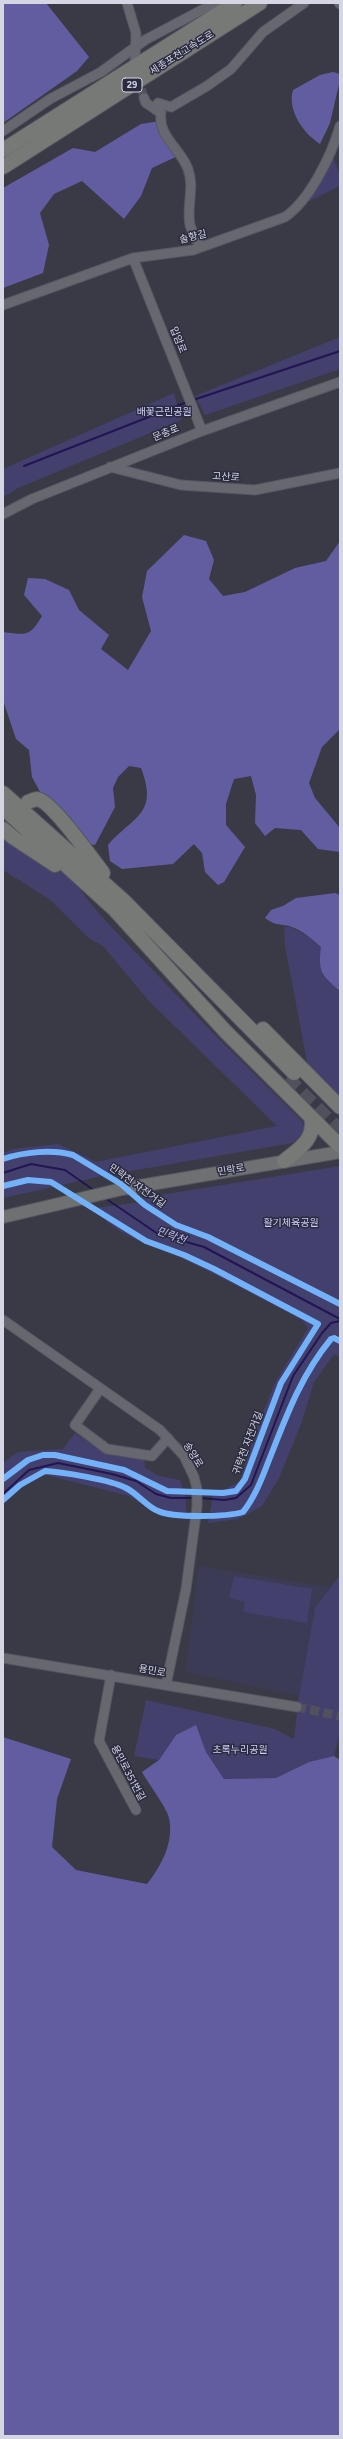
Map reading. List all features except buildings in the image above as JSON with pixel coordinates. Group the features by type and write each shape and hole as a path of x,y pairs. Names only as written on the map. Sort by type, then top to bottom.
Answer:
{"highway":[{"name":"세종포천고속도로","path":"3,150 235,3"},
{"name":"세종포천고속도로","path":"3,167 260,3"},
{"path":"3,793 119,905"},
{"path":"28,802 37,799 58,815 119,905 157,955 289,1074 340,1107"},
{"path":"4,820 14,838 119,905"},
{"path":"4,820 119,905 167,944 243,1010 289,1074 311,1117 313,1126 312,1135 284,1162"},
{"path":"311,1117 340,1146"}],"main road":[{"name":"민락로","path":"3,1217 122,1189 340,1152"}],"street":[{"path":"127,3 134,24 137,47 135,60"},
{"path":"3,131 50,99 101,72 123,54 137,47 145,40 215,3"},
{"path":"156,110 158,103 170,107 207,86 231,69 263,32 304,3"},
{"path":"144,98 146,103 161,113 160,121 163,133 181,155 190,175 190,224 200,247"},
{"name":"솔향길","path":"3,305 133,258 200,247 285,217 295,210 334,146 340,126"},
{"name":"입암로","path":"133,258 202,431"},
{"name":"문충로","path":"3,514 32,499 110,467 202,431 340,382"},
{"name":"고산로","path":"110,467 181,485 255,490 340,473"},
{"name":"송양로","path":"3,1320 168,1438 184,1456 194,1477 198,1494 186,1589 166,1685"},
{"path":"100,1389 75,1425 107,1449 152,1456 168,1438"},
{"name":"용민로","path":"3,1658 80,1673 111,1675 297,1707"},
{"name":"용민로351번길","path":"111,1675 99,1741 136,1810"}],"shaded area":[{"path":"3,3 46,3 89,57 77,71 3,123"},
{"path":"333,72 340,74 340,80 330,123 320,144 302,127 294,113 292,105 293,90 320,75"},
{"path":"160,121 180,155 152,168 141,196 124,219 82,181 54,194 40,213 49,245 43,273 3,288 3,188 73,148 95,152 141,124"},
{"path":"184,535 206,541 214,560 209,579 223,596 245,592 295,568 326,561 340,541 340,729 322,747 309,783 315,798 340,828 340,852 318,849 301,830 275,828 265,836 255,823 256,795 251,776 234,779 226,804 226,825 245,847 224,882 218,885 205,872 202,853 194,844 173,864 122,869 110,861 108,845 141,813 145,805 147,796 146,784 141,768 129,766 118,777 113,788 115,807 95,845 84,843 45,801 32,777 29,750 16,739 3,700 3,632 17,634 27,633 34,628 42,616 24,595 28,578 45,579 69,590 79,610 109,635 101,649 128,670 151,631 142,597 147,571"},
{"path":"335,893 340,895 340,991 322,972 320,962 321,947 296,929 276,924 265,918 271,910 283,906 296,898"},
{"path":"199,1566 330,1587 315,1608 299,1696 185,1672"},
{"path":"196,1725 206,1752 224,1779 276,1778 309,1762 334,1756 340,1760 340,2436 3,2436 3,1737 71,1759 57,1799 52,1847 76,1870 147,1884 166,1853 170,1836 170,1827 168,1814 165,1808 142,1772 159,1760 176,1735"}],"green space":[{"path":"332,156 340,174 340,186 299,206"},
{"path":"340,337 340,369 205,415 195,396"},
{"name":"배꽃근린공원","path":"174,393 181,420 18,488 3,497 3,469"},
{"path":"3,817 67,873 100,915 214,1034 301,1120 305,1127 303,1134 292,1143 102,1176 3,1198 3,1153 13,1149 58,1144 96,1162 277,1126 148,1000 103,946 89,938 49,899 3,870"},
{"path":"284,927 290,927 310,937 321,947 327,980 340,991 340,1100 308,1067 285,946"},
{"name":"활기체육공원","path":"340,1166 340,1357 334,1354 314,1382 301,1424 279,1478 262,1506 238,1519 208,1523 214,1490 226,1489 240,1481 257,1427 275,1383 308,1328 302,1320 231,1283 188,1261 125,1234 113,1227 95,1208 141,1202 142,1198"},
{"path":"75,1433 104,1453 144,1460 145,1468 159,1476 180,1480 186,1498 186,1519 161,1516 129,1496 47,1475 41,1476 29,1482 3,1503 3,1463 18,1452 63,1449"},
{"name":"초록누리공원","path":"340,1575 340,1732 334,1756 309,1762 276,1778 224,1779 206,1752 196,1726 176,1735 159,1760 134,1756 146,1700 275,1729 294,1739 299,1696 315,1608"},
{"path":"234,1576 312,1589 307,1623 243,1612 245,1602 229,1598"}],"waterway":[{"path":"193,400 340,351"},
{"path":"24,466 187,402"},
{"name":"민락천","path":"3,1173 31,1164 65,1170 95,1191"},
{"name":"민락천","path":"105,1198 158,1234 204,1247 340,1319"},
{"path":"200,1498 224,1500 236,1498 251,1485 293,1376 322,1333 331,1323 340,1321"},
{"path":"3,1494 29,1470 58,1463 112,1474 136,1481 156,1494 171,1498 195,1498"}],"tunnel":[{"path":"138,76 144,98"},
{"path":"287,1078 340,1131"},
{"path":"297,1707 340,1716"}],"cycle path":[{"name":"민락천 자전거길","path":"3,1159 38,1152 56,1152 73,1155 121,1184 145,1205 176,1225 208,1237 340,1304"},
{"name":"귀락천 자전거길","path":"3,1186 28,1180 51,1182 146,1241 184,1255 214,1269 318,1324 281,1383 245,1479 236,1491 223,1493 167,1491 124,1470 55,1455 43,1455 28,1460 3,1479"},
{"path":"3,1500 20,1485 45,1471 87,1477 119,1485 135,1494 154,1509 165,1513 200,1516 225,1515 243,1512 248,1506 259,1485 289,1410 303,1380 331,1339 334,1338 340,1341"}]}
